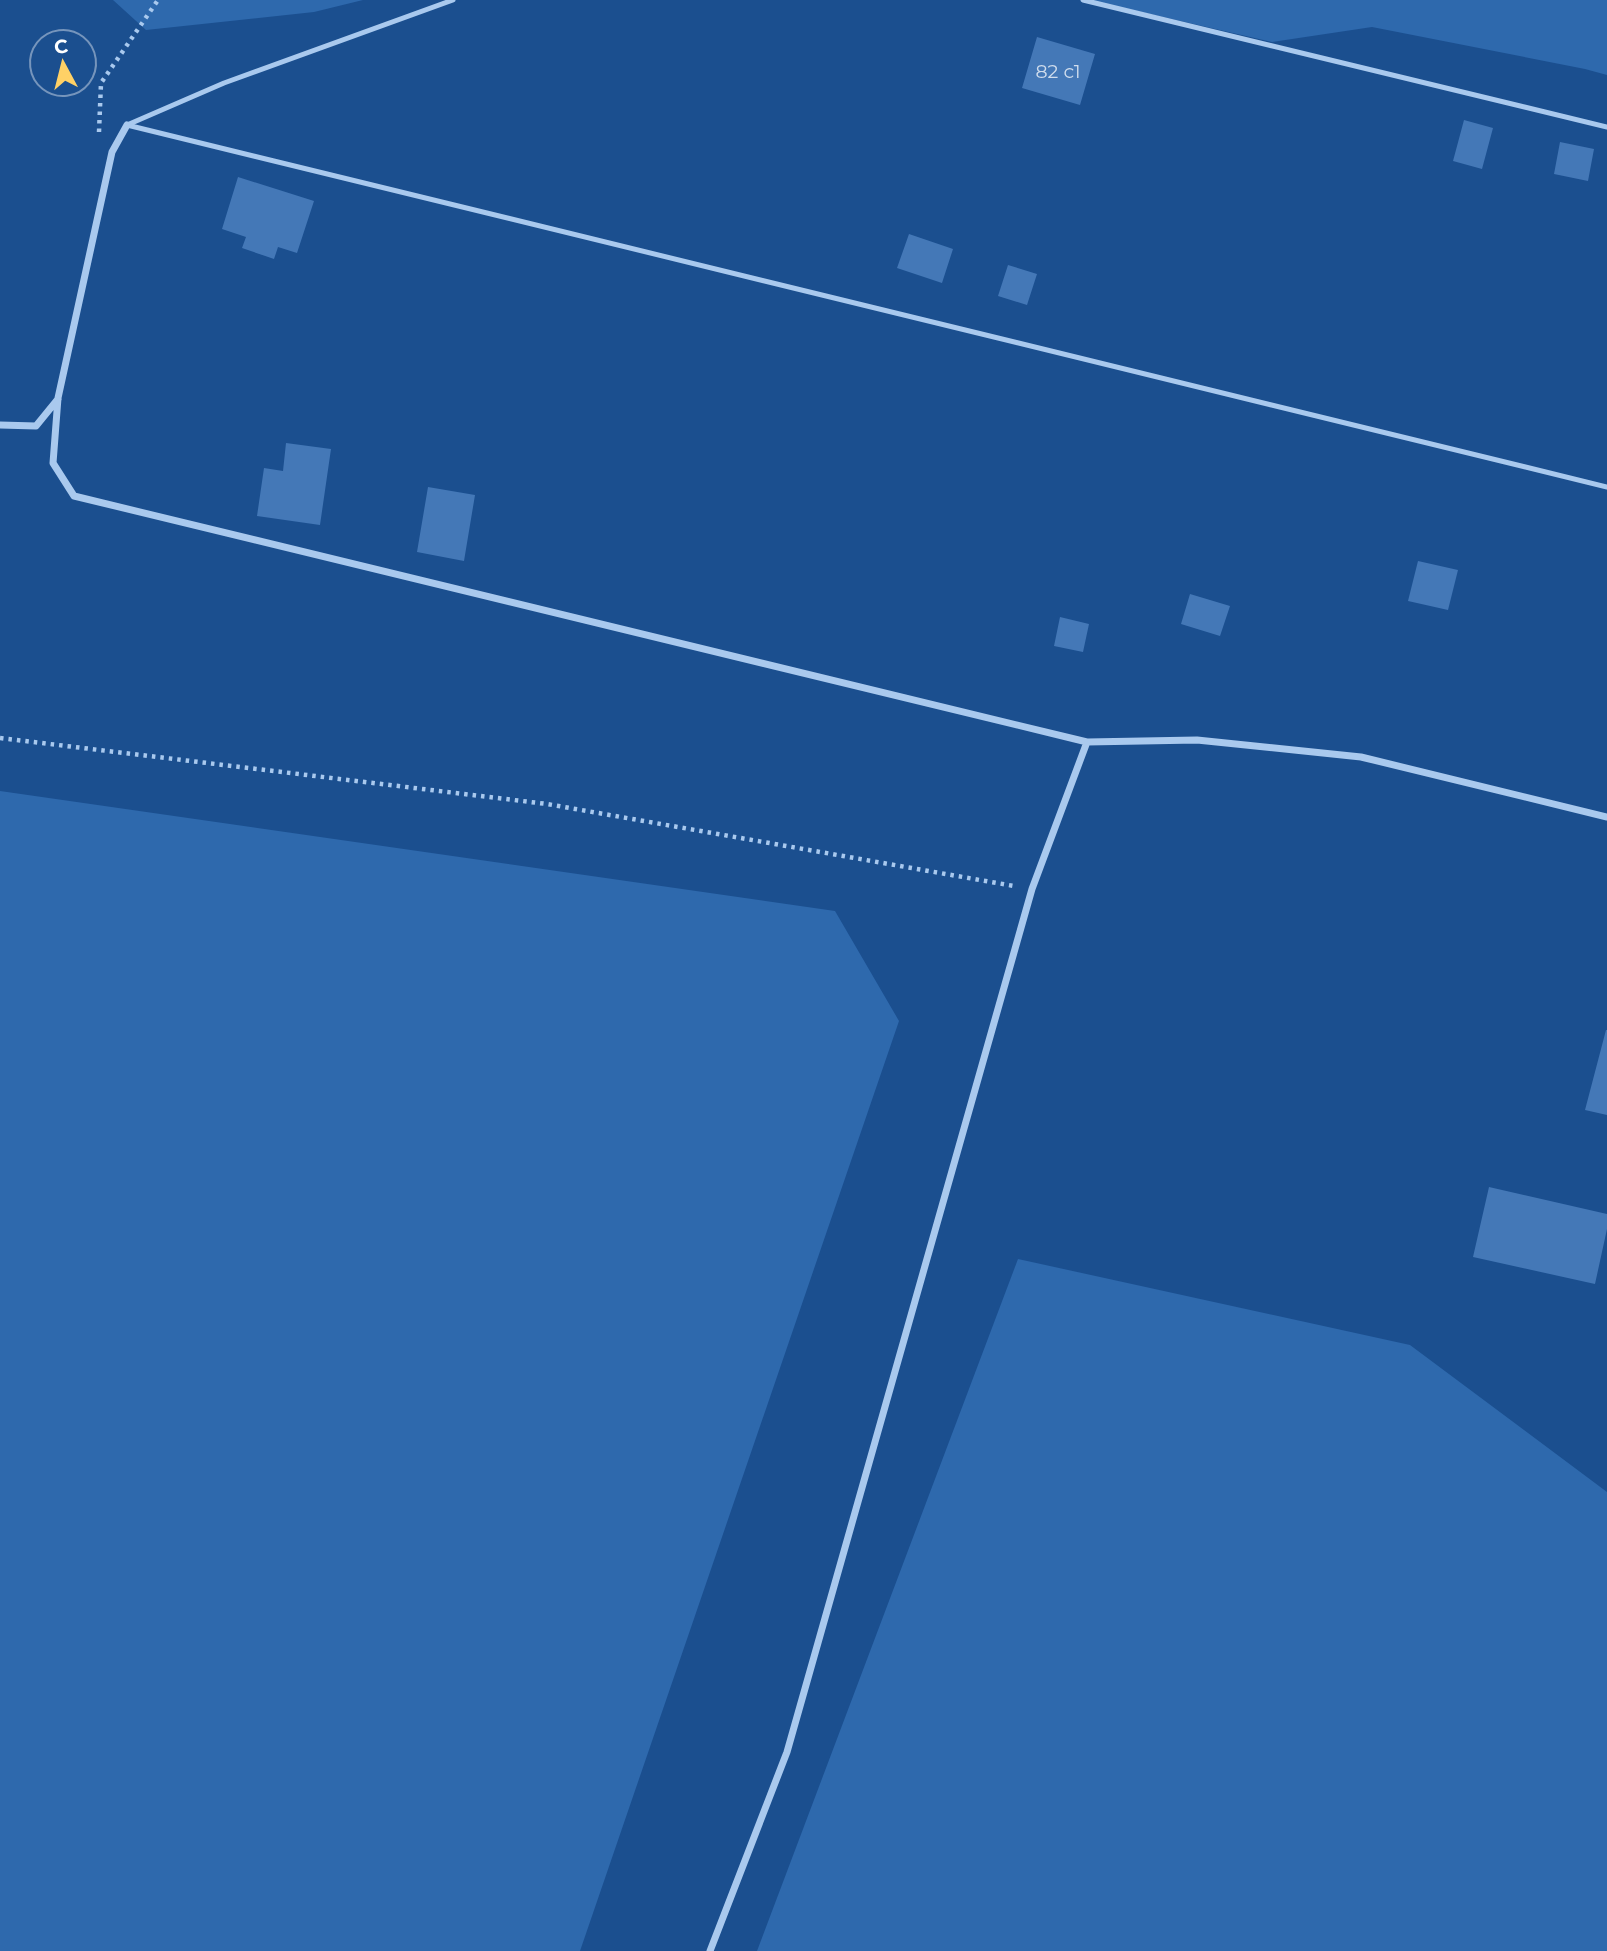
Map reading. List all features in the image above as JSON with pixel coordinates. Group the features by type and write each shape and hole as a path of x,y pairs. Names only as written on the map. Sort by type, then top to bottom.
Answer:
{"street":[{"path":"127,125 113,152 58,398 53,463 74,496 1087,741 1197,740 1360,757 1607,817"},
{"path":"0,425 36,426 58,398"},
{"path":"710,1951 787,1752 1032,889 1087,741"}],"lane":[{"path":"127,125 224,83 453,0"},
{"path":"1083,0 1607,127"},
{"path":"127,125 1607,487"}],"path":[{"path":"113,152 98,130 101,83 158,0"},
{"path":"0,738 547,804 1032,889"}],"shaded area":[{"path":"113,0 363,0 314,12 146,30"},
{"path":"1089,0 1607,0 1607,75 1372,27 1272,42"},
{"path":"0,791 835,911 899,1021 580,1951 0,1951"},
{"path":"1018,1259 1410,1345 1607,1492 1607,1951 757,1951"}],"building":[{"path":"1037,37 1095,54 1080,105 1022,88"},
{"path":"1464,120 1493,128 1482,169 1453,161"},
{"path":"1560,142 1594,149 1588,181 1554,174"},
{"path":"238,177 314,201 297,253 278,247 274,259 242,248 246,237 222,229"},
{"path":"909,234 953,249 942,283 897,268"},
{"path":"1008,265 1037,274 1027,305 998,296"},
{"path":"286,443 331,449 320,525 257,516 264,468 283,471"},
{"path":"428,487 475,495 464,561 417,552"},
{"path":"1418,561 1458,570 1448,610 1408,601"},
{"path":"1190,594 1230,606 1220,636 1181,624"},
{"path":"1060,617 1089,624 1083,652 1054,646"},
{"path":"1607,1030 1607,1115 1585,1110"},
{"path":"1489,1187 1607,1214 1607,1229 1595,1284 1473,1257"}]}
